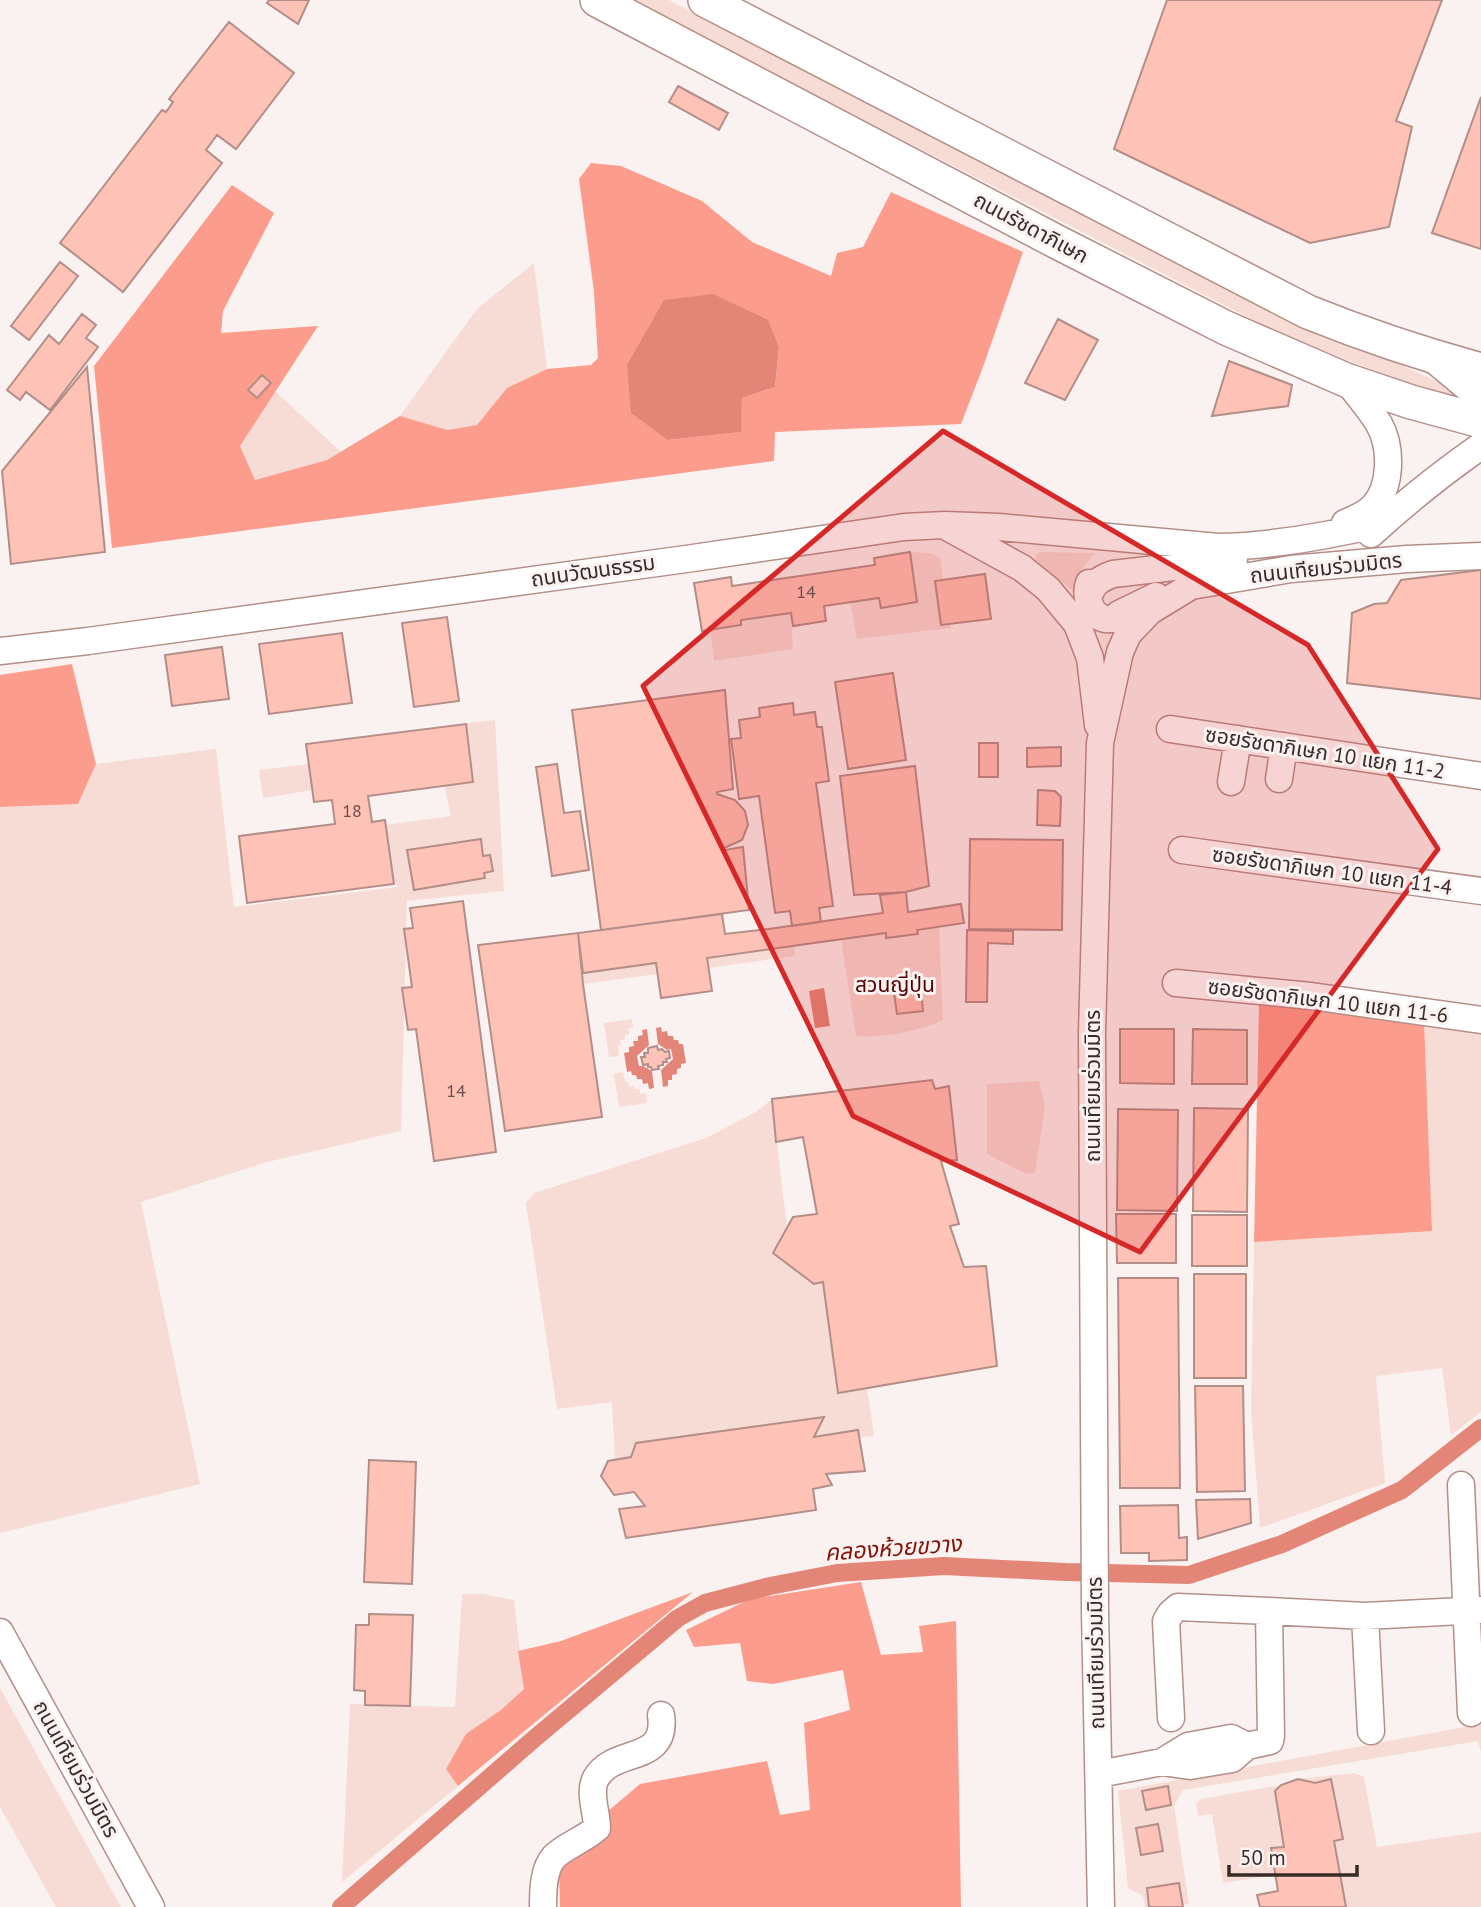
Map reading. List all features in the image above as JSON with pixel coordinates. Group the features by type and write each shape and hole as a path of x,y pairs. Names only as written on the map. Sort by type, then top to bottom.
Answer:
{"main road":[{"name":"ถนนรัชดาภิเษก","path":"597,0 1226,328 1346,380 1411,402 1481,421"},
{"path":"705,0 1308,312 1429,355 1481,370"}],"street":[{"path":"1429,355 1481,399"},
{"path":"1293,539 1357,519 1374,506 1384,488 1387,445 1380,425 1346,380"},
{"path":"1088,599 1091,587 1101,578 1113,574 1268,556 1358,541 1372,534 1456,463 1481,446"},
{"path":"1293,539 1382,523"},
{"path":"945,525 1022,568 1048,589 1077,624 1090,658 1100,743"},
{"name":"ถนนวัฒนธรรม","path":"0,651 904,527 999,527 1188,543"},
{"name":"ถนนเทียมร่วมมิตร","path":"1188,543 1218,547 1248,546 1293,539"},
{"path":"1188,543 1128,555 1106,564 1093,574 1087,588 1092,610 1101,618 1113,619 1149,598 1191,586"},
{"name":"ถนนเทียมร่วมมิตร","path":"1101,1907 1094,1550 1092,1033 1100,743 1120,652 1128,634 1150,611 1191,586 1291,569 1479,554"},
{"name":"ซอยรัชดาภิเษก 10 แยก 11-2","path":"1170,729 1481,776"},
{"path":"1231,782 1238,739"},
{"path":"1279,779 1284,746"},
{"name":"ซอยรัชดาภิเษก 10 แยก 11-4","path":"1182,850 1481,891"},
{"name":"ซอยรัชดาภิเษก 10 แยก 11-6","path":"1176,983 1311,996 1481,1020"},
{"path":"1461,1485 1474,1610 1471,1713"},
{"path":"1171,1718 1166,1621 1178,1607 1365,1616 1474,1610"},
{"path":"1098,1774 1162,1762 1188,1746 1231,1738 1247,1746 1270,1741 1269,1611"},
{"path":"1365,1616 1371,1731"},
{"name":"ถนนเทียมร่วมมิตร","path":"0,1632 151,1907"},
{"path":"543,1907 544,1880 553,1858 597,1828 593,1799 595,1780 606,1768 647,1749 660,1739 663,1727 661,1715"}],"highlighted area":[{"path":"943,431 1308,645 1438,849 1140,1252 853,1116 643,686"}],"green space":[{"path":"630,0 669,0 1326,339 1401,365 1455,390 1472,401 1446,398 1281,334"},
{"path":"534,263 547,369 507,389 477,425 447,430 400,416 477,309"},
{"path":"275,391 341,452 327,460 255,480 240,446"},
{"path":"910,552 931,553 940,558 951,628 857,639 850,602 879,598 881,608 917,602"},
{"path":"1039,552 1095,553 1081,571 1074,592 1035,559"},
{"path":"791,613 793,649 714,661 710,630 741,626 741,620"},
{"path":"495,720 504,891 407,901 401,1131 267,1162 141,1202 200,1484 0,1533 0,807 78,804 96,764 216,749 234,907 398,887 364,828 451,816 444,783 452,725"},
{"path":"309,764 312,790 263,798 259,770"},
{"name":"สวนญี่ปุ่น","path":"939,927 943,1020 900,1033 856,1036 841,940 886,933 887,938 918,934 917,930"},
{"path":"794,946 795,956 708,968 707,958"},
{"path":"656,963 657,974 583,984 583,973"},
{"path":"632,1019 633,1028 628,1029 629,1034 620,1040 621,1045 618,1045 619,1056 609,1057 604,1023"},
{"path":"1424,1020 1481,1027 1481,1412 1451,1435 1442,1368 1376,1376 1385,1483 1260,1528 1251,1410 1254,1242 1432,1231"},
{"path":"623,1072 629,1087 639,1089 640,1094 646,1093 647,1103 619,1107 614,1074"},
{"path":"1039,1081 1045,1107 1035,1173 1026,1174 987,1154 987,1084"},
{"path":"772,1099 787,1228 773,1253 814,1283 823,1282 838,1392 867,1388 874,1436 860,1437 858,1430 814,1437 823,1417 636,1443 631,1457 615,1460 612,1402 557,1409 526,1203 534,1193 706,1138 756,1112"},
{"path":"462,1594 483,1594 514,1600 524,1689 446,1769 458,1786 342,1882 350,1704 455,1707"},
{"path":"0,1688 121,1907 56,1907 0,1807"},
{"path":"1481,1724 1481,1752 1478,1741 1183,1790 1174,1806 1189,1904 1145,1907 1143,1896 1128,1888 1118,1791"},
{"path":"1354,1773 1364,1777 1377,1847 1481,1832 1481,1907 1346,1907 1334,1841 1343,1839 1331,1780 1315,1783 1298,1779"},
{"path":"1281,1785 1276,1791 1284,1847 1271,1849 1275,1875 1223,1883 1212,1814 1198,1816 1196,1804 1201,1799"}],"shaded area":[{"path":"591,163 621,166 702,201 752,242 831,276 837,253 863,247 891,192 1023,252 961,424 775,432 774,461 112,548 94,366 232,185 274,213 223,311 221,333 318,326 240,446 255,480 327,460 400,416 447,430 477,425 507,388 547,369 591,365 598,358 594,292 579,179","holes":["779,348 775,387 742,398 740,432 668,440"]},
{"path":"713,294 768,320 779,348 775,387 742,398 741,432 668,440 631,413 627,365 664,300"},
{"path":"72,664 96,764 78,804 0,807 0,675"},
{"path":"824,988 830,1026 815,1028 809,991"},
{"path":"1259,1004 1424,1020 1432,1231 1254,1242"},
{"path":"661,1027 662,1032 667,1031 668,1036 673,1036 679,1044 683,1044 686,1063 681,1064 677,1074 672,1075 672,1080 668,1080 668,1086 663,1087 661,1070 673,1059 671,1049 667,1050 658,1044 656,1028"},
{"path":"647,1029 649,1045 637,1056 639,1066 652,1071 654,1088 649,1089 648,1083 643,1084 642,1079 637,1079 631,1071 627,1072 624,1053 634,1046 633,1041 638,1041 638,1036 643,1035 642,1030"},
{"path":"861,1582 881,1655 923,1652 919,1626 956,1621 961,1907 560,1907 559,1864 607,1812 640,1784 767,1761 780,1815 810,1810 804,1723 850,1710 843,1670 773,1684 747,1681 740,1643 694,1647 686,1630 750,1599"},
{"path":"693,1592 458,1786 446,1769 466,1734 501,1710 524,1689 518,1651 561,1641"}],"building":[{"path":"269,0 309,0 298,24 267,3"},
{"path":"1167,0 1442,0 1396,121 1412,127 1389,227 1310,243 1114,149"},
{"path":"229,22 294,73 236,149 217,135 206,150 222,163 123,292 60,243 162,110 166,112 173,102 169,99"},
{"path":"678,86 728,113 719,130 669,102"},
{"path":"1481,97 1481,249 1432,233"},
{"path":"60,262 78,276 29,340 11,326"},
{"path":"82,314 96,325 86,338 98,347 50,410 26,392 20,400 7,390 49,335 59,344"},
{"path":"1058,319 1098,340 1065,400 1025,383"},
{"path":"1229,361 1292,385 1288,406 1212,416"},
{"path":"87,367 105,552 11,564 2,471"},
{"path":"262,375 271,383 257,398 248,390"},
{"path":"910,552 917,602 881,608 879,598 824,606 826,621 793,626 791,613 741,620 741,625 702,631 694,583 731,577 732,586 875,565 874,558"},
{"path":"1481,570 1481,699 1347,683 1352,613 1374,604 1387,603 1401,580"},
{"path":"985,574 991,619 941,625 935,581"},
{"path":"447,617 459,701 414,707 402,623"},
{"path":"342,633 352,703 269,714 259,644"},
{"path":"222,647 229,699 172,706 165,655"},
{"path":"893,673 906,760 848,769 835,682"},
{"path":"725,690 733,789 717,794 735,800 745,811 748,825 742,840 724,848 743,847 749,910 601,930 572,710"},
{"path":"793,703 794,715 815,712 817,727 822,727 829,781 816,783 833,906 819,908 821,922 792,926 790,911 775,913 759,796 739,799 731,739 741,738 739,720 760,717 759,708"},
{"path":"466,724 473,782 368,796 372,822 385,820 394,884 247,903 239,836 335,824 332,800 314,802 306,744"},
{"path":"979,743 998,743 998,777 979,777"},
{"path":"1061,747 1061,766 1027,767 1027,748"},
{"path":"557,764 564,813 580,811 589,870 552,876 536,767"},
{"path":"915,766 929,886 906,892 854,895 840,776"},
{"path":"1038,790 1055,791 1061,797 1060,826 1037,825"},
{"path":"481,839 483,856 490,855 493,871 484,873 485,878 414,890 407,850"},
{"path":"970,839 1063,840 1062,930 969,929"},
{"path":"906,892 908,912 961,904 964,923 917,930 918,934 886,938 886,933 707,958 712,991 661,998 656,963 583,973 578,933 722,914 725,934 768,929 883,913 880,895"},
{"path":"463,901 496,1152 434,1161 416,1029 408,1030 402,988 412,987 404,929 413,928 410,908"},
{"path":"967,930 1013,931 1013,944 988,943 987,1002 966,1002"},
{"path":"578,933 602,1117 505,1131 478,945"},
{"path":"920,982 923,1011 897,1014 893,986"},
{"path":"1120,1029 1174,1029 1174,1084 1120,1083"},
{"path":"1193,1029 1247,1030 1247,1084 1192,1084"},
{"path":"657,1046 658,1050 669,1051 670,1058 658,1066 659,1069 652,1070 648,1064 643,1065 641,1057 645,1057 644,1053 648,1053 648,1048"},
{"path":"932,1080 935,1089 949,1086 957,1160 941,1161 959,1224 950,1226 964,1267 986,1266 997,1366 838,1393 823,1282 814,1284 773,1253 793,1217 817,1214 803,1137 776,1142 772,1099"},
{"path":"1194,1108 1248,1109 1247,1212 1193,1211"},
{"path":"1118,1109 1178,1110 1177,1211 1117,1210"},
{"path":"1116,1214 1176,1214 1176,1263 1117,1263"},
{"path":"1192,1215 1247,1215 1247,1266 1192,1266"},
{"path":"1194,1274 1246,1274 1246,1378 1194,1378"},
{"path":"1118,1278 1178,1278 1180,1488 1120,1488"},
{"path":"1195,1386 1243,1386 1245,1491 1197,1492"},
{"path":"824,1417 814,1437 858,1430 865,1471 826,1474 832,1485 813,1489 816,1510 626,1538 619,1509 645,1506 634,1492 614,1495 601,1476 608,1461 631,1457 636,1443"},
{"path":"369,1460 416,1462 412,1584 364,1582"},
{"path":"1250,1499 1251,1523 1198,1539 1196,1500"},
{"path":"1178,1505 1179,1538 1187,1537 1187,1560 1149,1561 1149,1553 1121,1553 1120,1506"},
{"path":"369,1614 413,1615 410,1706 365,1705 365,1691 354,1690 356,1625 369,1625"},
{"path":"1298,1779 1315,1783 1331,1779 1343,1839 1334,1841 1346,1907 1260,1907 1257,1895 1278,1891 1271,1848 1284,1847 1275,1791 1281,1785"},
{"path":"1168,1786 1171,1805 1146,1810 1142,1791"},
{"path":"1158,1824 1163,1851 1141,1855 1136,1828"},
{"path":"1179,1883 1183,1907 1149,1907 1147,1888"}],"waterway":[{"name":"คลองห้วยขวาง","path":"341,1907 678,1618 705,1603 770,1586 837,1573 944,1566 1189,1575 1282,1544 1402,1490 1481,1428"}]}
